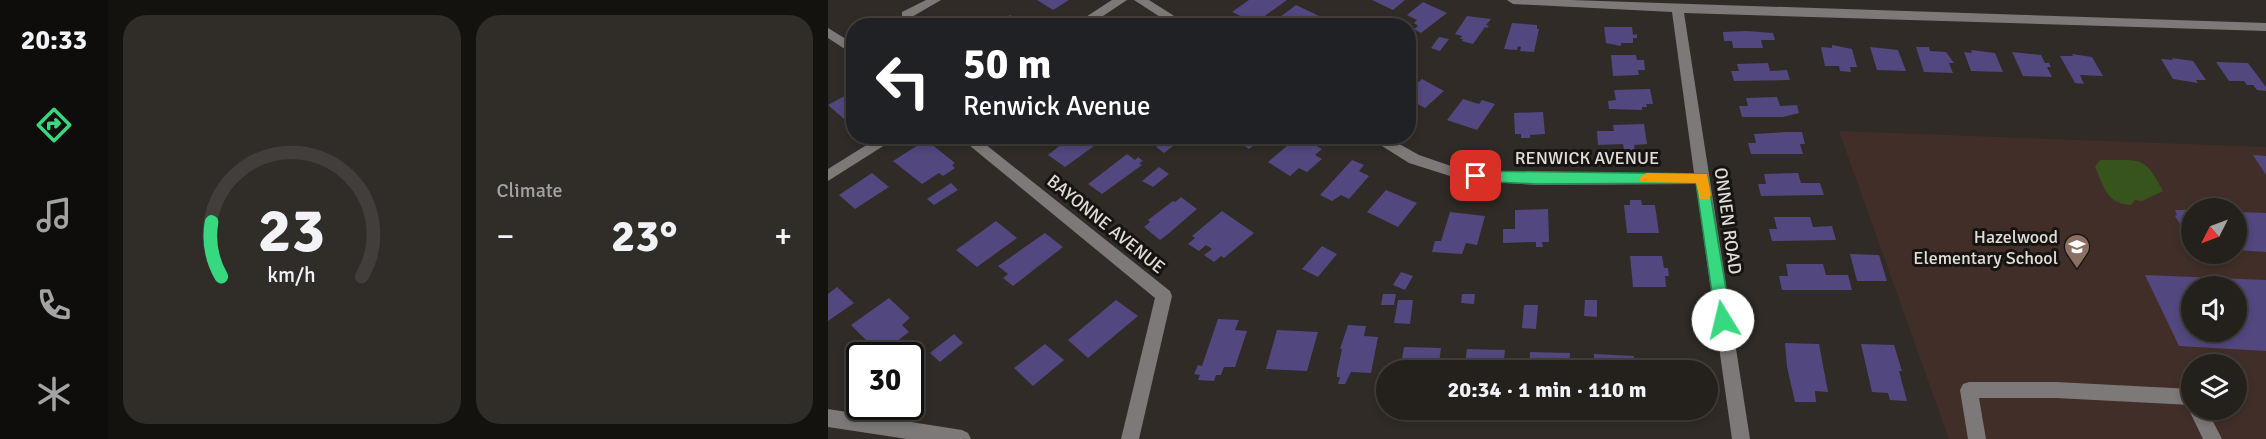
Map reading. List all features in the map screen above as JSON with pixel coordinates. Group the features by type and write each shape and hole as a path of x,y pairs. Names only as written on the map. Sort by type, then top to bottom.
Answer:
{"street":[{"path":"906,15 935,0"},
{"path":"1091,18 1121,0"},
{"path":"1140,0 1170,18"},
{"path":"1513,0 1566,5 2266,27"},
{"name":"ONNEN ROAD","path":"1677,8 1741,439"},
{"path":"828,32 846,45"},
{"path":"828,176 879,144"},
{"name":"BAYONNE AVENUE","path":"975,144 1164,296 1130,439"},
{"name":"RENWICK AVENUE","path":"1387,144 1414,159 1450,171 1476,176 1537,179 1702,178"},
{"path":"1977,439 1969,390 2056,390 2181,396"},
{"path":"828,418 962,439"},
{"path":"2203,420 2213,439"}],"shaded area":[{"name":"Hazelwood Elementary School","path":"1839,131 2266,147 2266,439 1949,439"}],"green space":[{"path":"2100,160 2139,162 2150,170 2163,191 2142,201 2135,200 2131,205 2116,201 2107,193 2095,167"}],"building":[{"path":"1037,0 1069,0 1053,10"},
{"path":"1249,0 1287,0 1262,18 1251,16 1245,18 1232,12"},
{"path":"1372,0 1405,0 1393,10"},
{"path":"1423,2 1447,13 1421,33 1416,30 1418,26 1416,18 1407,15"},
{"path":"1296,5 1319,16 1316,18 1279,18"},
{"path":"1467,16 1491,19 1486,25 1489,26 1485,27 1473,44 1462,41 1463,39 1460,39 1462,36 1455,34"},
{"path":"1512,23 1537,25 1539,29 1534,52 1520,51 1521,47 1518,46 1517,50 1504,49"},
{"path":"1604,27 1632,27 1633,35 1637,34 1637,38 1633,38 1633,43 1621,43 1621,46 1606,43"},
{"path":"1723,32 1773,33 1775,40 1761,40 1763,48 1733,48 1732,41 1724,41"},
{"path":"1439,37 1449,39 1440,51 1431,48"},
{"path":"1832,45 1852,49 1857,67 1850,67 1851,72 1840,71 1839,66 1825,66 1821,47 1832,48"},
{"path":"1870,47 1898,50 1906,71 1877,70"},
{"path":"1916,47 1929,47 1930,51 1946,52 1954,63 1949,63 1953,73 1924,72"},
{"path":"1971,50 1995,53 2003,72 1971,71 1964,52 1972,53"},
{"path":"2012,52 2041,55 2045,63 2049,63 2051,67 2047,67 2052,77 2023,76"},
{"path":"2072,54 2092,57 2103,76 2080,75 2084,84 2075,83 2060,56 2073,56"},
{"path":"1611,55 1636,55 1637,60 1644,60 1645,70 1638,70 1639,75 1613,76"},
{"path":"2172,58 2193,61 2206,80 2196,80 2198,83 2173,79 2161,59 2173,60"},
{"path":"2216,62 2248,63 2266,87 2266,91 2257,90 2253,85 2247,85 2244,81 2229,81"},
{"path":"1768,63 1770,71 1787,70 1790,80 1734,81 1731,71 1739,71 1737,64"},
{"path":"1422,79 1444,91 1425,108 1416,103 1416,84"},
{"path":"1650,89 1653,104 1646,104 1647,107 1642,107 1642,110 1609,109 1608,101 1616,100 1614,90"},
{"path":"846,95 846,121 828,105"},
{"path":"1777,97 1780,106 1797,105 1799,113 1783,117 1742,117 1739,106 1748,106 1746,98"},
{"path":"1463,99 1479,104 1482,100 1495,104 1477,130 1447,120"},
{"path":"1543,112 1545,134 1521,138 1521,134 1515,134 1514,113"},
{"path":"1644,124 1647,144 1634,145 1635,150 1624,150 1623,144 1598,145 1597,131 1614,131 1613,125"},
{"path":"1802,132 1805,144 1800,144 1803,154 1751,154 1748,143 1756,143 1754,134"},
{"path":"920,144 931,144 955,163 952,165 955,168 943,176 939,173 922,184 893,161"},
{"path":"1062,144 1097,144 1065,167 1048,155"},
{"path":"1160,144 1173,146 1164,153 1156,147"},
{"path":"1242,144 1255,144 1249,149"},
{"path":"1289,144 1313,144 1322,149 1315,155 1322,159 1307,172 1299,168 1290,176 1268,162"},
{"path":"1127,154 1135,160 1138,157 1143,161 1139,163 1142,165 1102,194 1088,184"},
{"path":"2253,155 2266,156 2266,175"},
{"path":"1352,160 1364,165 1359,171 1369,176 1349,199 1341,195 1332,201 1320,195"},
{"path":"1159,167 1169,174 1153,187 1142,181"},
{"path":"872,173 889,187 855,209 839,195"},
{"path":"1798,173 1801,183 1820,183 1824,195 1761,196 1758,184 1766,184 1764,174"},
{"path":"951,183 958,190 934,205 927,199"},
{"path":"1386,190 1417,203 1398,227 1367,212"},
{"path":"1181,197 1197,209 1160,240 1144,227 1150,222 1148,220"},
{"path":"1630,200 1641,200 1642,205 1655,205 1659,233 1627,233 1624,205 1630,205"},
{"path":"1548,209 1549,242 1542,242 1543,247 1536,247 1536,242 1503,243 1503,229 1515,229 1515,210"},
{"path":"2175,210 2181,210 2181,226 2175,216 2177,215"},
{"path":"1222,211 1254,233 1224,258 1221,256 1214,262 1204,255 1212,249 1206,245 1199,251 1188,244 1195,238 1192,236"},
{"path":"1450,212 1485,216 1477,245 1466,243 1462,254 1432,252 1435,241 1441,241"},
{"path":"2247,212 2266,213 2266,252 2247,251"},
{"path":"1774,217 1810,217 1813,227 1832,226 1836,240 1772,241 1769,229 1777,229"},
{"path":"996,221 1017,238 977,267 956,250"},
{"path":"1045,233 1063,247 1013,286 1003,278 1008,274 998,266"},
{"path":"1322,246 1337,254 1318,277 1302,269"},
{"path":"1850,254 1879,255 1887,281 1857,281"},
{"path":"1630,256 1662,256 1664,268 1668,268 1669,276 1665,276 1666,287 1633,287"},
{"path":"1786,264 1823,264 1826,275 1848,275 1852,290 1782,290 1779,276 1788,276"},
{"path":"1401,272 1413,276 1405,290 1393,285"},
{"path":"2145,275 2181,276 2181,342 2247,342 2247,279 2266,280 2266,351 2179,346"},
{"path":"837,287 854,303 828,321 828,294"},
{"path":"1383,294 1396,294 1394,305 1381,305"},
{"path":"1462,294 1475,294 1474,304 1461,303"},
{"path":"889,298 910,318 902,325 909,332 896,342 868,342 851,325"},
{"path":"1116,300 1138,316 1088,358 1068,340"},
{"path":"1398,300 1413,300 1410,324 1394,323"},
{"path":"1585,300 1597,300 1597,317 1584,316"},
{"path":"1524,305 1538,305 1536,329 1522,328"},
{"path":"1218,319 1239,320 1235,330 1247,331 1235,367 1224,367 1221,375 1216,375 1214,381 1198,380 1200,375 1194,374 1198,365 1202,366"},
{"path":"1348,325 1366,326 1364,336 1378,337 1371,373 1351,372 1345,384 1338,384 1340,377 1337,377 1337,372 1342,349 1340,349"},
{"path":"1277,330 1318,332 1307,371 1266,369"},
{"path":"954,334 963,343 940,362 930,353"},
{"path":"1785,343 1819,344 1828,392 1815,391 1816,402 1795,402 1787,367"},
{"path":"1045,344 1064,360 1033,386 1014,368"},
{"path":"1861,344 1894,345 1902,371 1899,371 1907,401 1890,400 1888,393 1872,392"},
{"path":"1404,347 1441,348 1439,360 1402,360"},
{"path":"1467,349 1505,350 1504,360 1465,360"},
{"path":"1530,352 1570,353 1570,360 1530,360"},
{"path":"1594,354 1634,356 1634,360 1594,360"},
{"path":"1656,358 1696,360 1656,360"}],"slow traffic":[{"path":"1646,179 1702,178 1705,195"}],"place":[{"name":"Hazelwood Elementary School","path":"2077,270"}],"route":[{"path":"1476,176 1537,179 1702,178 1723,320"}]}
